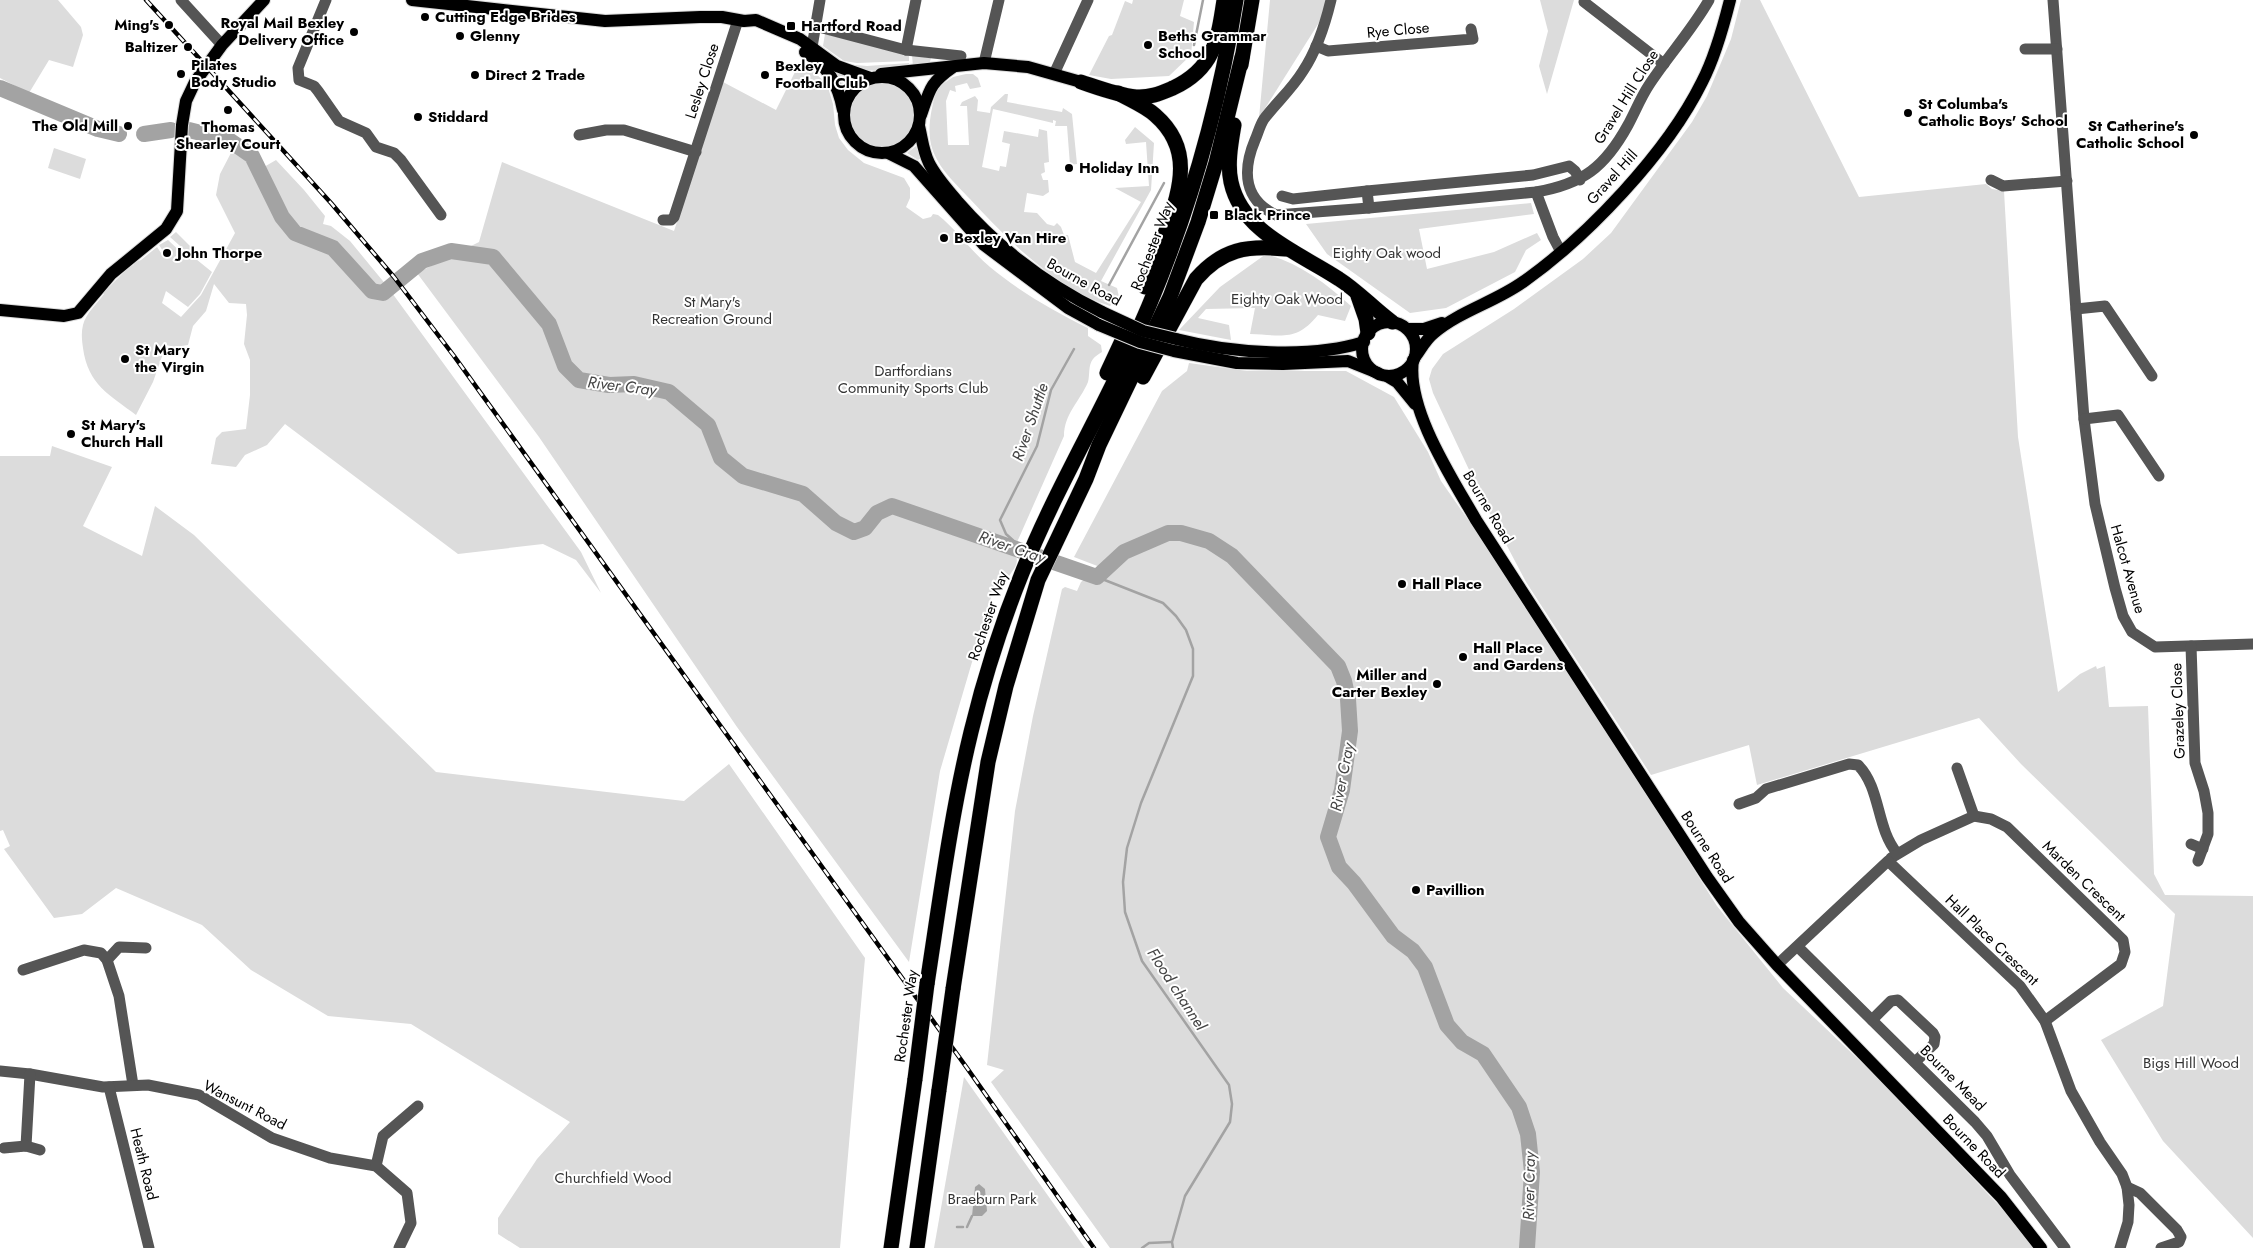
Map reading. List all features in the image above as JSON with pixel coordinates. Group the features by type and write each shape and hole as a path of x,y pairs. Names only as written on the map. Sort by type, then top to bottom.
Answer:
{"highway":[{"path":"1081,82 1118,94 1137,97 1155,96 1185,82 1203,67 1212,54 1218,38 1224,0"},
{"name":"Rochester Way","path":"891,1248 927,984 957,798 971,732 988,668 1036,538 1127,355 1179,231 1201,164 1215,112 1228,53 1236,0"},
{"path":"1252,0 1242,56 1229,166 1231,183 1239,204 1254,224 1340,280 1392,322"},
{"path":"917,1248 953,989 988,762 1006,686 1038,580 1086,479 1099,445 1170,297 1198,222 1216,163 1242,56"},
{"path":"1061,485 1068,459 1140,302 1179,194 1181,182 1182,166 1177,147 1168,129 1155,114 1118,94"},
{"path":"1086,479 1108,444 1158,346 1191,287 1206,267 1225,254 1243,249 1266,246 1290,249"},
{"path":"1356,292 1366,319 1366,337"}],"main road":[{"path":"0,310 64,316 73,315 88,302 111,274 163,233 178,211 181,131 190,93 222,45 264,0"},
{"path":"412,0 605,21 700,17 741,21 756,20 785,31 812,47 837,66 871,78 895,80 904,84 917,102 920,121"},
{"name":"Gravel Hill","path":"1414,358 1435,332 1453,320 1511,290 1561,252 1629,184 1689,106 1702,82 1714,53 1730,0"},
{"path":"741,21 796,46 826,68 837,84 850,135 865,149 888,154 908,144 915,136 930,87 958,61"},
{"path":"843,112 851,92 858,84 871,78 885,73 958,61 1028,67 1081,82"},
{"name":"Bourne Road","path":"920,121 925,154 930,165 944,186 967,212 1004,249 1035,274 1100,319 1140,342 1264,351 1342,349 1366,337"},
{"name":"Bourne Road","path":"888,154 914,166 991,251 1068,308 1100,319"},
{"name":"Gravel Hill","path":"1408,329 1424,328 1453,320"},
{"path":"1392,322 1408,329 1415,341 1414,358 1404,371 1396,375 1382,374 1372,369 1364,356 1366,337 1379,324 1392,322"},
{"name":"Bourne Road","path":"1175,345 1237,363 1283,364 1348,361 1397,382 1418,408"},
{"name":"Bourne Road","path":"1414,358 1412,383 1418,408 1448,471 1486,536 1707,878 1739,922 1777,965 2000,1197 2042,1248"}],"street":[{"path":"181,0 222,45"},
{"path":"326,0 298,68 299,80 314,86 339,121 366,133 376,147 394,153 441,215"},
{"path":"812,47 820,0"},
{"path":"906,50 916,0"},
{"path":"984,63 999,0"},
{"path":"1054,74 1088,0"},
{"name":"Gravel Hill Close","path":"1331,0 1326,21 1303,73 1263,121 1251,151 1247,176 1251,193 1264,209 1276,215 1536,192 1559,188 1580,180 1608,156 1627,128 1648,86 1709,0"},
{"name":"Halcot Avenue","path":"2053,0 2084,419 2095,504 2123,616 2132,632 2155,647 2253,644"},
{"path":"1584,2 1664,64"},
{"name":"Lesley Close","path":"663,220 671,220 674,217 741,21"},
{"path":"815,26 906,50 958,61"},
{"name":"Rye Close","path":"1316,46 1328,50 1474,39 1471,29"},
{"path":"2025,49 2057,49"},
{"path":"579,134 606,130 624,130 696,152"},
{"path":"1282,196 1293,199 1533,175 1569,166 1575,171 1580,180"},
{"path":"1991,180 2003,186 2067,181"},
{"path":"1368,191 1369,208"},
{"path":"1536,192 1553,237 1561,252"},
{"path":"2076,309 2105,306 2152,376"},
{"path":"2084,419 2118,415 2159,476"},
{"name":"Grazeley Close","path":"2191,646 2195,763 2204,791 2208,813 2208,834 2198,861"},
{"name":"Hall Place Crescent","path":"1739,804 1756,798 1766,788 1849,764 1858,765 1867,774 1892,857 2020,986 2045,1022 2071,1092 2100,1142 2122,1174 2127,1187 2128,1222 2120,1248"},
{"path":"1777,965 1892,857 1974,816 1957,768"},
{"name":"Marden Crescent","path":"1974,816 1991,819 2007,827 2122,940 2125,952 2121,964 2045,1022"},
{"path":"2191,844 2203,849"},
{"path":"107,960 119,947 146,948"},
{"name":"Bourne Mead","path":"1798,947 1981,1129 2010,1175 2065,1248"},
{"path":"23,970 84,950 101,953 107,960 119,996 133,1085"},
{"path":"1872,1020 1891,1001 1898,1000 1926,1026 1935,1037 1935,1041 1915,1062"},
{"name":"Wansunt Road","path":"0,1071 30,1074 109,1088 148,1085 199,1096 272,1138 330,1158 376,1166"},
{"path":"26,1146 30,1074"},
{"name":"Heath Road","path":"109,1088 149,1248"},
{"path":"399,1248 411,1223 407,1193 376,1166 383,1136 418,1106"},
{"path":"4,1148 26,1146 40,1150"},
{"name":"Hall Place Crescent","path":"2127,1187 2140,1193 2177,1230 2180,1237 2179,1242 2161,1248"}],"green space":[{"path":"0,0 58,0 81,27 83,35 73,67 49,60 29,93 0,78"},
{"name":"Beths Grammar School","path":"1133,0 1184,0 1180,16 1194,22 1191,55 1169,76 1111,79 1089,75 1109,36 1112,35 1125,1 1132,4"},
{"path":"1270,0 1327,0 1325,13 1259,118"},
{"path":"1540,0 1574,0 1547,94 1539,66 1548,31"},
{"name":"Bigs Hill Wood","path":"1741,0 1760,0 1859,197 1986,184 1992,189 2004,191 2018,437 2058,692 2080,674 2096,666 2097,669 2105,666 2109,707 2148,706 2154,874 2165,895 2253,896 2253,1238 2163,1141 2101,1040 2163,1006 2175,914 2021,764 1979,718 1757,785 1749,745 1651,775 1526,582 1487,508 1433,393 1429,379 1432,369 1443,354 1514,309 1583,259 1611,233 1692,122 1707,96 1731,39"},
{"path":"825,34 909,54 909,61 857,63 844,61 823,46"},
{"path":"912,55 931,58 929,65 913,67"},
{"path":"801,60 827,84 833,104 835,125 839,138 848,150 864,163 904,178 910,188 910,198 906,207 923,219 931,217 933,214 938,215 983,261 1001,276 1038,301 1088,328 1088,336 1101,345 1102,352 1091,361 1088,382 1069,414 1064,436 1014,549 1017,559 1016,565 1005,581 992,594 940,771 909,962 737,727 539,437 417,273 479,242 502,162 674,231 723,82 776,110"},
{"path":"909,63 909,66 901,68 876,71 859,69 844,64 867,66"},
{"path":"832,68 849,77 852,86 849,90 844,90"},
{"path":"973,74 978,78 981,87 970,89 967,83 955,86 956,92 950,90 946,101 948,145 969,145 967,106 960,106 962,102 975,96 978,100 977,111 990,113 991,107 1005,94 1008,94 1007,102 1062,112 1063,108 1072,114 1077,164 1070,165 1067,126 1055,126 1056,121 1053,120 1053,123 993,109 982,167 999,171 1000,166 1006,167 1010,144 1002,142 1004,131 1038,137 1039,129 1047,131 1049,162 1044,163 1045,172 1041,174 1043,180 1048,180 1049,192 1043,196 1027,193 1024,212 1037,213 1047,224 1054,226 1057,223 1064,235 1068,235 1075,262 1096,273 1141,202 1115,188 1149,186 1146,142 1126,144 1125,140 1135,127 1154,143 1151,190 1101,281 1117,288 1119,297 1110,306 1071,288 1034,262 953,182 938,162 930,141 930,125 937,88 953,77"},
{"path":"882,83 900,89 908,97 914,115 908,133 900,141 882,147 864,141 856,133 850,115 856,97 864,89"},
{"path":"916,146 921,158 918,160 907,153"},
{"path":"54,148 86,159 80,179 48,168"},
{"path":"233,149 247,157 254,169 264,167 276,160 325,216 323,224 331,226 350,241 387,286 581,552 601,593 576,560 543,544 458,554 285,424 267,445 245,455 236,467 211,464 216,438 222,432 246,429 250,395 250,360 244,344 247,315 246,304 229,303 214,284 206,311 193,326 188,345 175,347 166,345 153,382 136,415 109,395 95,380 86,361 83,345 82,328 86,317 103,293 130,266 134,265 133,263 141,260 157,247 163,256 165,254 159,245 168,240 185,256 188,253 170,237 176,232 191,247 191,255 212,272 200,294 188,307 166,291 162,303 181,317 201,295 235,233 216,195 220,174"},
{"name":"Eighty Oak wood","path":"1531,203 1534,214 1419,229 1427,269 1494,252 1537,233 1541,240 1526,250 1515,272 1446,308 1410,313 1327,254 1306,224"},
{"name":"Eighty Oak Wood","path":"1266,254 1301,268 1342,298 1351,306 1345,321 1318,315 1303,330 1288,335 1250,334 1255,308 1206,309 1198,318 1229,325 1231,340 1179,330 1220,287"},
{"path":"1189,363 1247,371 1346,371 1394,397 1428,452 1441,481 1515,587 1717,906 1783,988 1876,1076 2006,1213 2034,1248 1110,1248 991,1082 1004,1070 987,1065 1015,811 1033,716 1062,589 1065,587 1077,591 1081,582 1100,567 1074,557 1162,391 1187,371"},
{"name":"Churchfield Wood","path":"52,446 112,467 83,526 142,556 155,506 194,535 436,772 684,801 729,764 865,958 840,1248 520,1248 498,1234 498,1218 537,1159 570,1122 411,1024 328,1016 251,970 202,925 116,888 82,914 54,918 4,849 10,846 3,830 0,831 0,456 50,456"},
{"name":"Braeburn Park","path":"964,1077 1085,1248 934,1248"}],"shaded area":[{"path":"979,1184 985,1189 987,1211 982,1216 972,1216 975,1187"}],"waterway":[{"name":"River Shuttle","path":"1194,45 1203,0"},
{"name":"River Cray","path":"0,88 98,129 119,134"},
{"name":"River Cray","path":"144,134 171,130"},
{"name":"River Cray","path":"189,130 229,140 252,156 282,217 295,233 333,248 372,291 383,293 422,261 451,251 493,257 549,324 565,366 579,380 609,385 634,384 669,392 708,425 721,458 743,476 803,494 836,523 854,532 865,528 877,513 892,506 1097,577 1124,552 1168,533 1181,533 1209,541 1232,556 1338,666 1348,699 1350,731 1342,790 1328,837 1339,867 1354,883 1393,936 1413,951 1425,967 1447,1025 1462,1042 1483,1054 1519,1107 1528,1134 1532,1172 1527,1248"},
{"name":"River Shuttle","path":"1109,285 1164,183"},
{"name":"River Shuttle","path":"1025,551 1006,534 1000,520 1037,446 1051,390 1074,349"},
{"name":"Flood channel","path":"1097,577 1163,603 1186,630 1193,649 1193,676 1141,803 1127,848 1123,882 1125,912 1142,961 1229,1085 1232,1104 1230,1122 1185,1196 1172,1242 1173,1248"},
{"path":"967,1227 972,1216"},
{"path":"957,1227 963,1227"},
{"path":"1142,1248 1149,1243 1171,1242"}],"railway":[{"path":"146,0 331,203 394,277 454,356 967,1068 1094,1248"}],"place":[{"name":"Cutting Edge Brides","path":"425,17"},
{"name":"Ming's","path":"169,25"},
{"name":"Hartford Road","path":"791,26"},
{"name":"Royal Mail Bexley Delivery Office","path":"354,32"},
{"name":"Glenny","path":"460,36"},
{"name":"Beths Grammar School","path":"1148,45"},
{"name":"Baltizer","path":"188,47"},
{"name":"Pilates Body Studio","path":"181,74"},
{"name":"Direct 2 Trade","path":"475,75"},
{"name":"Bexley Football Club","path":"765,75"},
{"name":"Thomas Shearley Court","path":"228,110"},
{"name":"St Columba's Catholic Boys' School","path":"1908,113"},
{"name":"Stiddard","path":"418,117"},
{"name":"The Old Mill","path":"128,126"},
{"name":"St Catherine's Catholic School","path":"2194,135"},
{"name":"Holiday Inn","path":"1069,168"},
{"name":"Black Prince","path":"1214,215"},
{"name":"Bexley Van Hire","path":"944,238"},
{"name":"John Thorpe","path":"167,253"},
{"name":"St Mary the Virgin","path":"125,359"},
{"name":"St Mary's Church Hall","path":"71,434"},
{"name":"Hall Place","path":"1402,584"},
{"name":"Hall Place and Gardens","path":"1463,657"},
{"name":"Miller and Carter Bexley","path":"1437,684"},
{"name":"Pavillion","path":"1416,890"}],"park label":[{"name":"St Mary's Recreation Ground","path":"712,310"},
{"name":"Dartfordians Community Sports Club","path":"913,380"}]}
